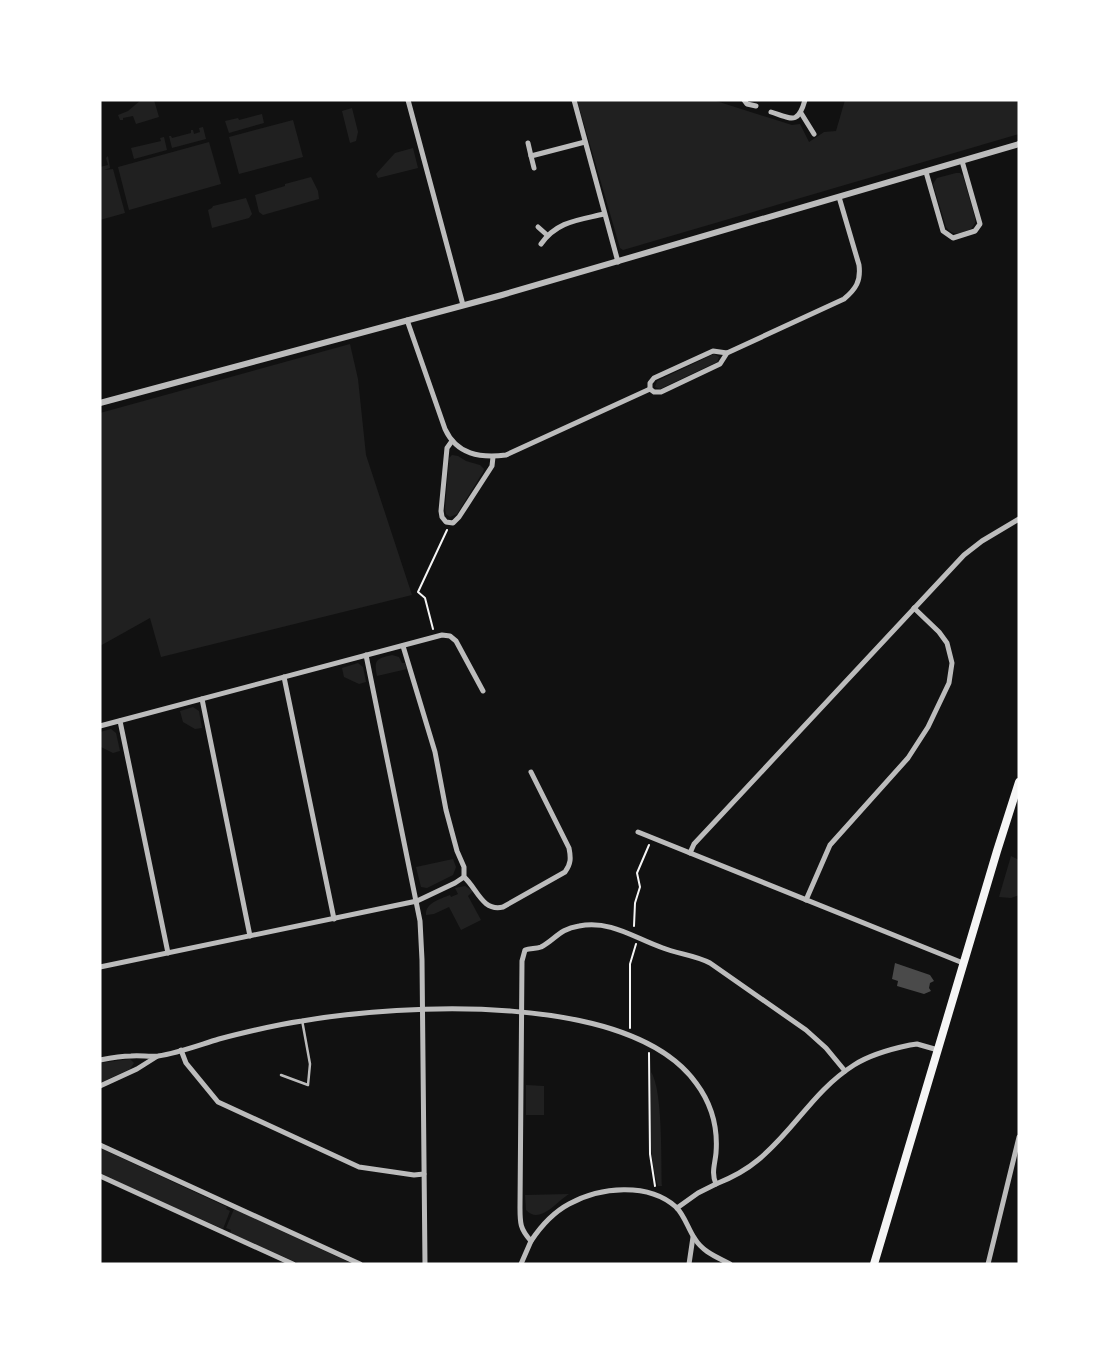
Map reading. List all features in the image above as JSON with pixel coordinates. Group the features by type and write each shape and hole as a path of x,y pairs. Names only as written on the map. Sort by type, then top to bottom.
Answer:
{"highway":[{"path":"874,1264 1019,782"}],"street":[{"path":"408,100 463,305"},
{"path":"574,100 618,262"},
{"path":"744,100 747,104 756,106"},
{"path":"771,113 797,117 805,100"},
{"path":"801,113 814,134"},
{"path":"531,156 585,142"},
{"path":"528,143 534,167"},
{"path":"100,403 618,262 1019,145"},
{"path":"926,172 943,232 953,238 975,232 980,224 962,162"},
{"path":"650,389 650,383 654,379 713,351 727,353 844,299 853,291 860,275 859,265 839,197"},
{"path":"541,244 547,235 561,225 604,214"},
{"path":"538,227 547,235"},
{"path":"407,320 445,429 452,441 476,455 493,457 516,451 650,389"},
{"path":"650,389 661,392 720,365 727,353"},
{"path":"452,441 447,448 441,511 443,520 450,523 457,521 492,466 493,457"},
{"path":"690,853 694,844 972,547 1019,519"},
{"path":"806,900 830,845 908,758 928,727 949,683 952,663 947,643 914,608"},
{"path":"100,726 436,636 450,636 456,641 483,691"},
{"path":"403,646 435,752 451,832 464,867 464,877"},
{"path":"366,656 417,901 422,940 425,1264"},
{"path":"284,677 334,919"},
{"path":"202,699 250,936"},
{"path":"120,721 168,953"},
{"path":"464,877 472,883 488,907 496,909 536,890 565,872 570,865 569,848 531,772"},
{"path":"638,832 964,963"},
{"path":"100,967 417,901 464,877"},
{"path":"531,1241 520,1224 523,954 529,948 543,946 565,929 591,924 608,926 664,949 700,958 812,1035 845,1071"},
{"path":"100,1086 156,1057 302,1020 423,1010 522,1011 574,1019 630,1036 649,1045 667,1055 688,1073 710,1108 716,1131 713,1178 716,1184"},
{"path":"677,1209 698,1192 734,1176 760,1159 820,1092 845,1071 867,1058 910,1045 917,1044 937,1050"},
{"path":"181,1050 186,1063 218,1102 359,1167 424,1174"},
{"path":"100,1060 134,1055 156,1057"},
{"path":"988,1264 1019,1139"},
{"path":"100,1145 360,1264"},
{"path":"100,1177 292,1264"},
{"path":"521,1264 531,1241 541,1227 567,1205 584,1197 623,1190 638,1190 666,1200 677,1209 687,1222 693,1237 706,1251 730,1264"},
{"path":"689,1264 693,1237"}],"lane":[{"path":"281,1075 308,1085 310,1064 302,1020"}],"path":[{"path":"436,636 425,598 418,592 450,523"},
{"path":"631,934 640,887 637,873 652,838"},
{"path":"630,1036 630,964 638,937"},
{"path":"649,1045 650,1154 655,1195"}],"shaded area":[{"path":"141,100 154,100 159,117 136,124 133,116 120,120 118,115 128,111"},
{"path":"577,100 713,100 792,125 800,124 809,142 824,132 836,131 845,100 1019,100 1019,134 623,250 620,248"},
{"path":"352,108 358,132 356,141 350,143 342,111"},
{"path":"262,114 264,123 229,133 225,121"},
{"path":"293,120 303,157 239,174 229,137"},
{"path":"203,127 206,139 172,148 169,136 172,138 191,133 191,130 194,134 200,132 199,128"},
{"path":"164,137 167,150 134,159 131,148 161,141 160,138"},
{"path":"209,142 221,184 129,210 118,167"},
{"path":"413,148 418,168 378,178 376,174 395,153"},
{"path":"108,156 110,168 104,170 113,169 125,213 100,220 100,167 108,165"},
{"path":"956,173 963,176 975,218 971,229 958,233 946,227 933,184 937,178"},
{"path":"311,177 319,199 263,215 259,212 255,195"},
{"path":"246,198 252,214 249,218 212,228 208,210 213,206"},
{"path":"350,344 358,379 366,455 412,595 161,657 150,618 100,646 100,413"},
{"path":"714,354 719,357 717,362 660,389 655,387 657,381"},
{"path":"452,455 484,469 457,514 450,517 445,509 449,458"},
{"path":"392,655 399,657 407,669 377,676 377,661"},
{"path":"358,663 363,667 366,682 359,684 344,677 342,668"},
{"path":"193,707 199,711 202,728 195,729 183,722 180,711"},
{"path":"111,729 116,733 120,751 113,753 101,747 100,732"},
{"path":"1011,856 1019,860 1019,895 1011,898 999,897"},
{"path":"453,859 456,867 453,875 427,888 421,887 416,867"},
{"path":"465,886 473,891 468,896 481,920 461,930 449,907 426,915 431,904 458,894 455,888"},
{"path":"130,1059 134,1063 130,1069 100,1083 100,1063"},
{"path":"651,1072 658,1094 662,1186 658,1186 652,1159"},
{"path":"526,1085 544,1086 544,1115 526,1115"},
{"path":"100,1148 227,1207 230,1211 223,1229 100,1174"},
{"path":"569,1194 542,1214 531,1214 526,1210 525,1195"},
{"path":"234,1209 353,1264 300,1264 230,1233 231,1230 226,1228"}],"building":[{"path":"895,963 930,975 934,981 930,983 931,991 924,994 897,986 898,981 892,979"}]}
